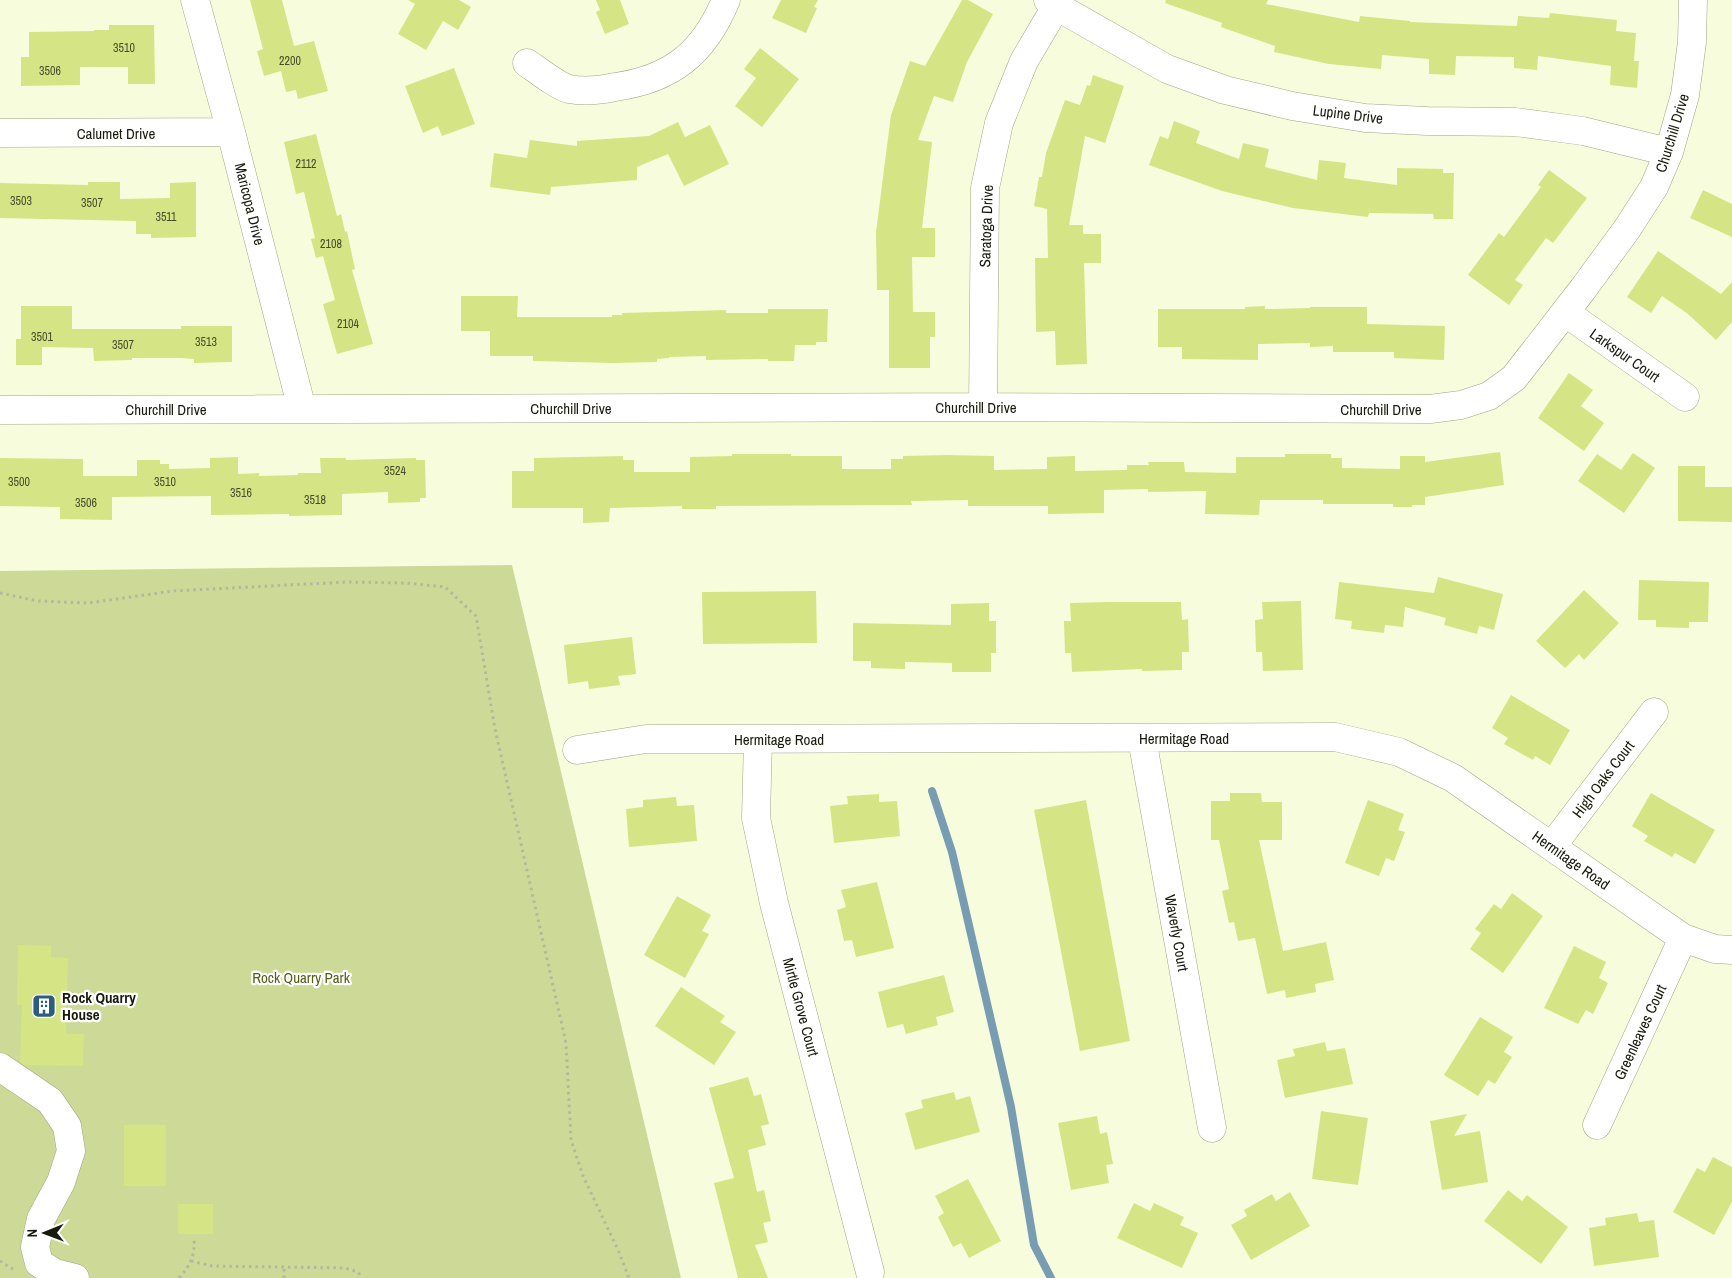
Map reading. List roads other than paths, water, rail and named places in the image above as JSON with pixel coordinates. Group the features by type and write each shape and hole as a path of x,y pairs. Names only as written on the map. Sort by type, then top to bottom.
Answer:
{"street":[{"name":"Maricopa Drive","path":"195,0 302,409"},
{"path":"527,63 568,89 597,90 636,84 669,72 698,48 717,22 726,0"},
{"name":"Churchill Drive","path":"0,410 983,407 1430,409 1461,405 1489,396 1514,378 1566,313 1627,229 1654,187 1669,152 1685,95 1692,42 1693,0"},
{"name":"Lupine Drive","path":"1054,2 1167,69 1226,90 1292,106 1365,118 1515,122 1583,131 1669,152"},
{"name":"Saratoga Drive","path":"983,407 985,188 999,123 1024,61 1054,2"},
{"name":"Calumet Drive","path":"0,133 231,132"},
{"name":"Larkspur Court","path":"1566,313 1684,397"},
{"name":"High Oaks Court","path":"1552,846 1654,712"},
{"name":"Hermitage Road","path":"577,750 646,739 1335,737 1400,752 1453,778 1682,938 1716,949 1732,950"},
{"name":"Waverly Court","path":"1142,738 1212,1128"},
{"name":"Mirtle Grove Court","path":"758,739 756,818 774,903 870,1272"},
{"name":"Greenleaves Court","path":"1597,1125 1682,938"},
{"path":"0,1067 50,1101 67,1126 71,1151 61,1182 41,1219 35,1247 39,1262 55,1273 75,1278"}],"waterway":[{"path":"932,791 952,852 1011,1107 1034,1245 1051,1278"}],"place":[{"name":"Rock Quarry House","path":"44,1006"}],"park label":[{"name":"Rock Quarry Park","path":"301,977"}]}
